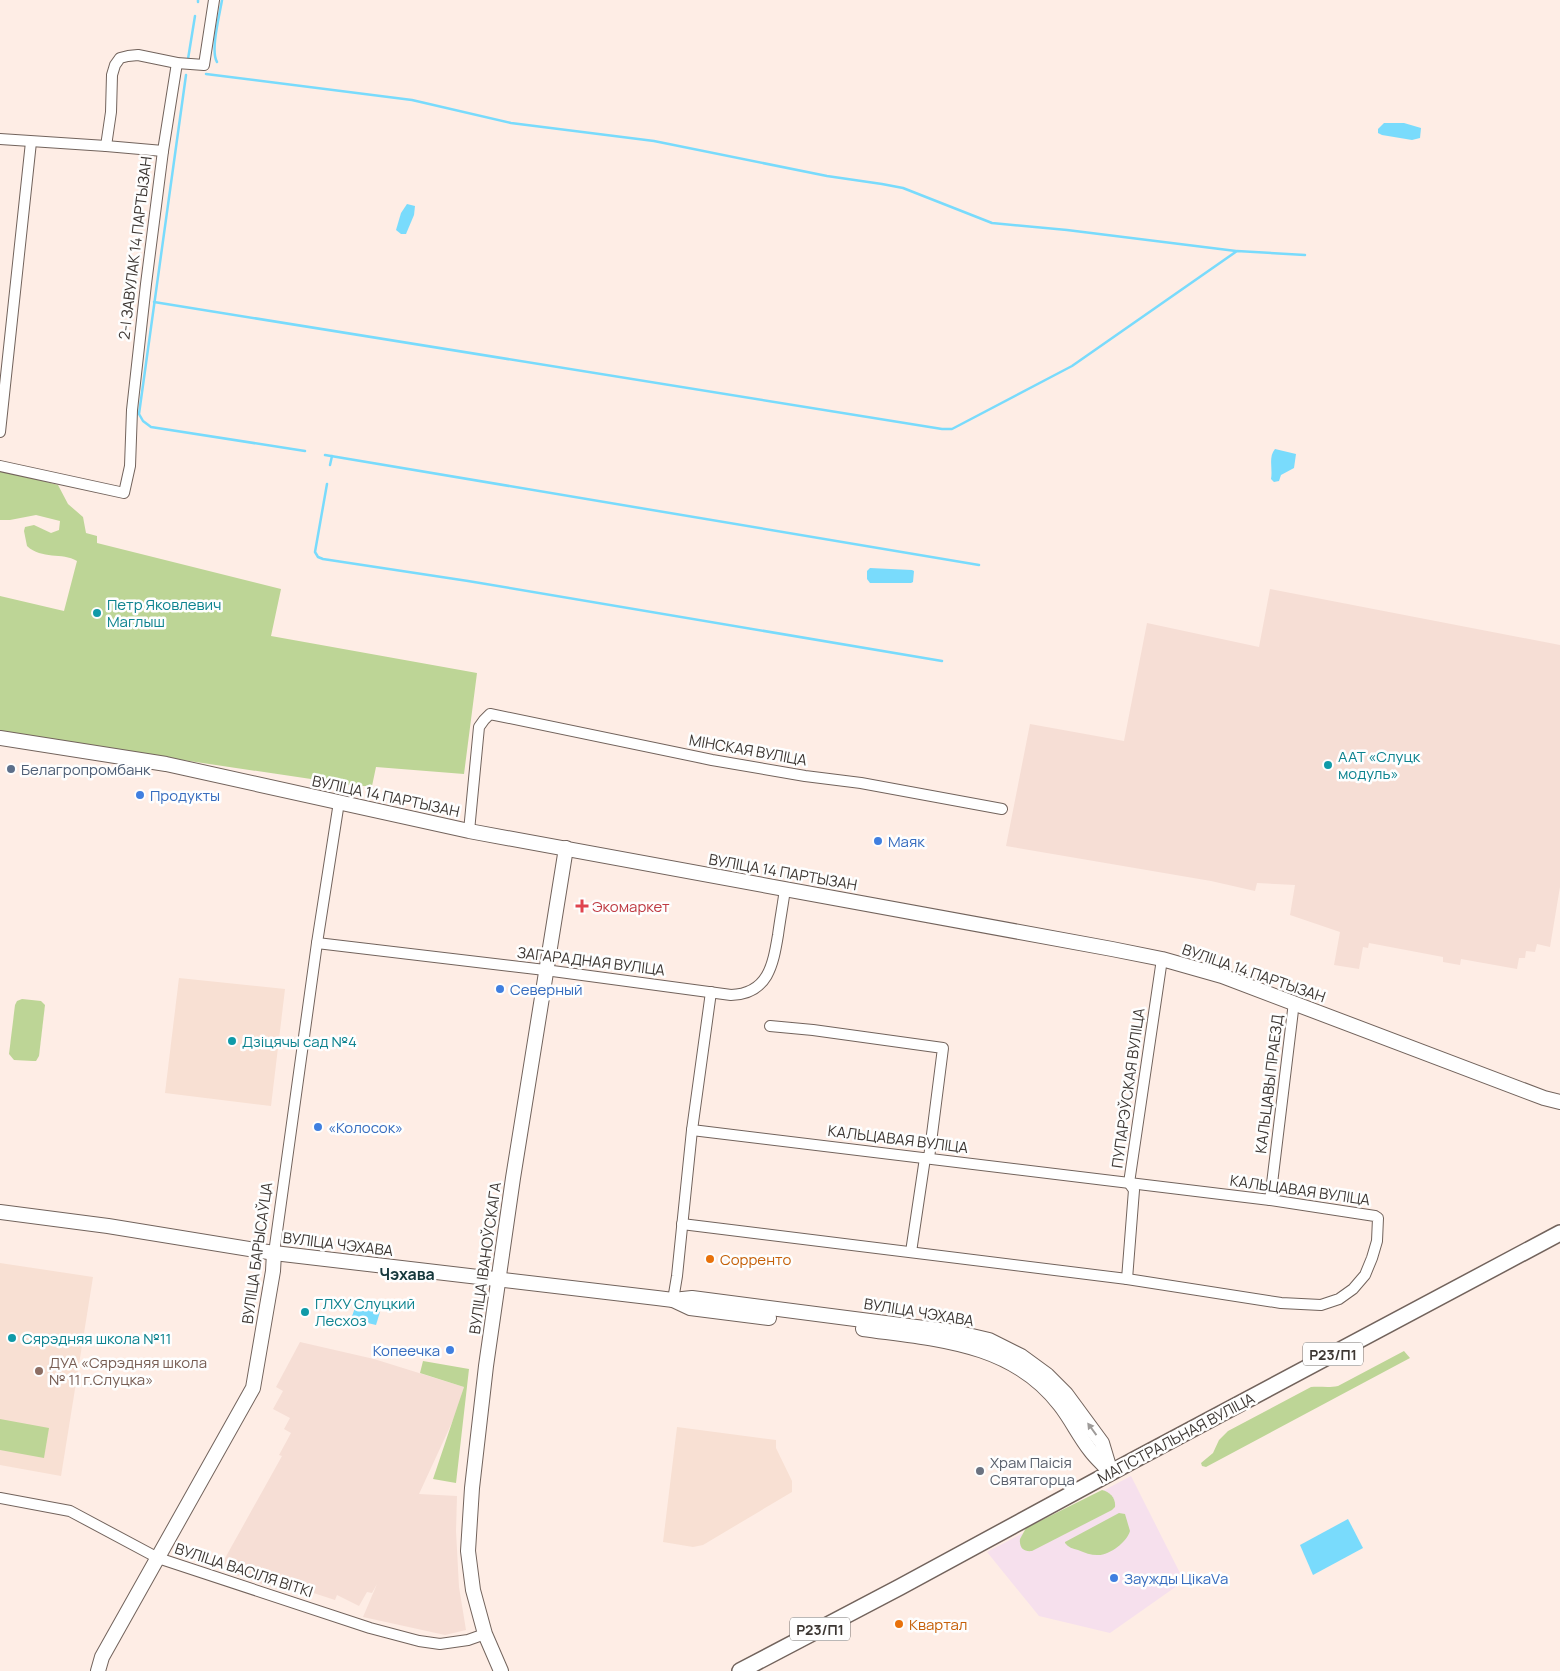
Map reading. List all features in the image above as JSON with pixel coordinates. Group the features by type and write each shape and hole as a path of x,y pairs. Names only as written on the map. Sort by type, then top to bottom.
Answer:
{"main road":[{"name":"ВУЛІЦА 14 ПАРТЫЗАН","path":"0,738 166,764 469,830 1162,959 1222,976 1544,1098 1560,1102"},
{"name":"ВУЛІЦА ІВАНОЎСКАГА","path":"501,1671 485,1634 473,1590 468,1551 472,1488 486,1366 545,970 566,848"},
{"name":"ВУЛІЦА 14 ПАРТЫЗАН","path":"1544,1098 1560,1112"},
{"name":"ВУЛІЦА ЧЭХАВА","path":"0,1212 108,1226 274,1254 673,1300 690,1308 940,1340 969,1346 993,1354 1018,1366 1037,1380 1060,1404 1089,1449 1111,1473"},
{"name":"МАГІСТРАЛЬНАЯ ВУЛІЦА","path":"740,1671 1560,1233"},
{"name":"ВУЛІЦА БАРЫСАЎЦА","path":"98,1671 102,1657 253,1388 273,1272 274,1254"}],"street":[{"path":"106,146 112,75 115,65 120,58 138,55 177,63 204,65 214,0"},
{"path":"163,151 177,63"},
{"name":"2-І ЗАВУЛАК 14 ПАРТЫЗАН","path":"0,139 163,151 132,410 130,466 124,493 0,466"},
{"path":"0,432 31,142"},
{"name":"МІНСКАЯ ВУЛІЦА","path":"469,830 479,728 490,714 712,760 861,783 1002,808"},
{"name":"ВУЛІЦА БАРЫСАЎЦА","path":"274,1254 317,944 339,802"},
{"name":"ЗАГАРАДНАЯ ВУЛІЦА","path":"317,944 740,994 759,985 767,976 774,962 785,889"},
{"name":"ПУПАРЭЎСКАЯ ВУЛІЦА","path":"1127,1279 1134,1190 1129,1183 1162,959"},
{"path":"673,1300 692,1130 711,992"},
{"name":"КАЛЬЦАВЫ ПРАЕЗД","path":"1270,1200 1294,1002"},
{"path":"770,1026 943,1048 912,1252"},
{"name":"КАЛЬЦАВАЯ ВУЛІЦА","path":"682,1224 1127,1279 1281,1303 1308,1305 1321,1305 1339,1300 1353,1289 1365,1274 1377,1241 1378,1218 1375,1216 1270,1200 692,1130"},
{"name":"ВУЛІЦА ВАСІЛЯ ВІТКІ","path":"0,1498 70,1511 158,1558 370,1628 419,1642 454,1643 485,1634"}],"shaded area":[{"name":"ААТ «Слуцк модуль»","path":"1270,589 1560,645 1560,887 1550,947 1537,944 1535,952 1526,951 1525,958 1519,958 1517,969 1461,959 1460,965 1443,962 1443,957 1369,943 1368,948 1363,947 1359,969 1334,965 1340,932 1290,915 1295,885 1257,883 1255,891 1211,881 1006,846 1030,724 1124,741 1147,623 1259,647"},
{"path":"179,978 285,989 271,1106 165,1093"},
{"name":"ДУА «Сярэдняя школа № 11 г.Слуцка»","path":"0,1263 93,1277 61,1476 0,1465"},
{"path":"300,1342 374,1359 464,1387 455,1416 419,1494 457,1496 456,1531 459,1587 466,1630 445,1635 363,1617 377,1584 372,1593 367,1592 359,1606 337,1595 335,1600 292,1586 289,1593 224,1571 224,1560 282,1456 279,1455 291,1433 284,1429 290,1418 273,1409 283,1391 276,1387"},
{"path":"677,1427 776,1440 776,1448 792,1481 792,1492 703,1545 693,1547 663,1542"},
{"path":"1131,1476 1184,1581 1110,1633 1039,1616 987,1552"}],"green space":[{"path":"3,470 58,485 68,504 83,517 86,533 97,536 97,543 281,589 271,636 477,673 464,774 376,767 372,786 358,786 0,733 0,596 64,611 77,561 71,558 45,555 27,546 25,527 34,525 51,533 59,530 60,521 36,515 0,520 0,472"},
{"path":"22,999 41,1001 45,1005 39,1056 36,1061 14,1060 9,1054 15,1005 17,1001"},
{"path":"1404,1351 1410,1358 1206,1467 1202,1466 1201,1463 1213,1453 1219,1440 1228,1431 1311,1387 1338,1386"},
{"path":"423,1361 469,1369 456,1483 433,1479 464,1387 420,1373"},
{"path":"0,1419 49,1428 44,1458 0,1450"},
{"path":"1102,1490 1108,1492 1113,1498 1115,1507 1112,1510 1032,1551 1024,1550 1021,1547 1020,1539 1026,1528"},
{"path":"1119,1513 1125,1514 1130,1531 1125,1540 1112,1551 1102,1555 1092,1555 1072,1548 1065,1543 1065,1542"}],"water":[{"path":"1384,123 1404,123 1421,128 1420,138 1412,140 1382,135 1378,133 1378,129"},
{"path":"407,204 415,206 414,215 406,234 401,234 396,230 401,213"},
{"path":"1275,449 1296,454 1294,468 1281,475 1279,481 1274,482 1271,479 1271,459"},
{"path":"870,568 912,570 914,571 913,582 870,583 867,579 867,571"},
{"path":"356,1305 380,1312 376,1325 351,1319"},
{"path":"1348,1519 1363,1548 1313,1575 1300,1545"}],"waterway":[{"path":"217,62 215,57 215,41 222,0"},
{"path":"188,59 195,16"},
{"path":"206,74 412,100 511,123 654,141 827,176 882,184 903,188 992,223 1067,230 1236,251"},
{"path":"186,75 139,414 143,421 151,427 305,451"},
{"path":"154,302 942,429 952,429 1072,366 1237,251 1305,255"},
{"path":"325,455 979,565"},
{"path":"330,465 332,456"},
{"path":"327,484 315,552 318,557 323,559 468,581 942,661"}],"place":[{"name":"Петр Яковлевич Маглыш","path":"97,613"},
{"name":"ААТ «Слуцк модуль»","path":"1328,765"},
{"name":"Белагропромбанк","path":"11,769"},
{"name":"Продукты","path":"140,795"},
{"name":"Маяк","path":"878,841"},
{"name":"Экомаркет","path":"582,906"},
{"name":"Северный","path":"500,989"},
{"name":"Дзіцячы сад №4","path":"232,1041"},
{"name":"«Колосок»","path":"318,1127"},
{"name":"Сорренто","path":"710,1259"},
{"name":"ГЛХУ Слуцкий Лесхоз","path":"305,1312"},
{"name":"Сярэдняя школа №11","path":"12,1338"},
{"name":"Копеечка","path":"450,1350"},
{"name":"ДУА «Сярэдняя школа № 11 г.Слуцка»","path":"39,1371"},
{"name":"Храм Паісія Святагорца","path":"980,1471"},
{"name":"Заужды ЦікаVа","path":"1114,1578"},
{"name":"Квартал","path":"899,1624"}],"district":[{"name":"Чэхава","path":"407,1274"}]}
